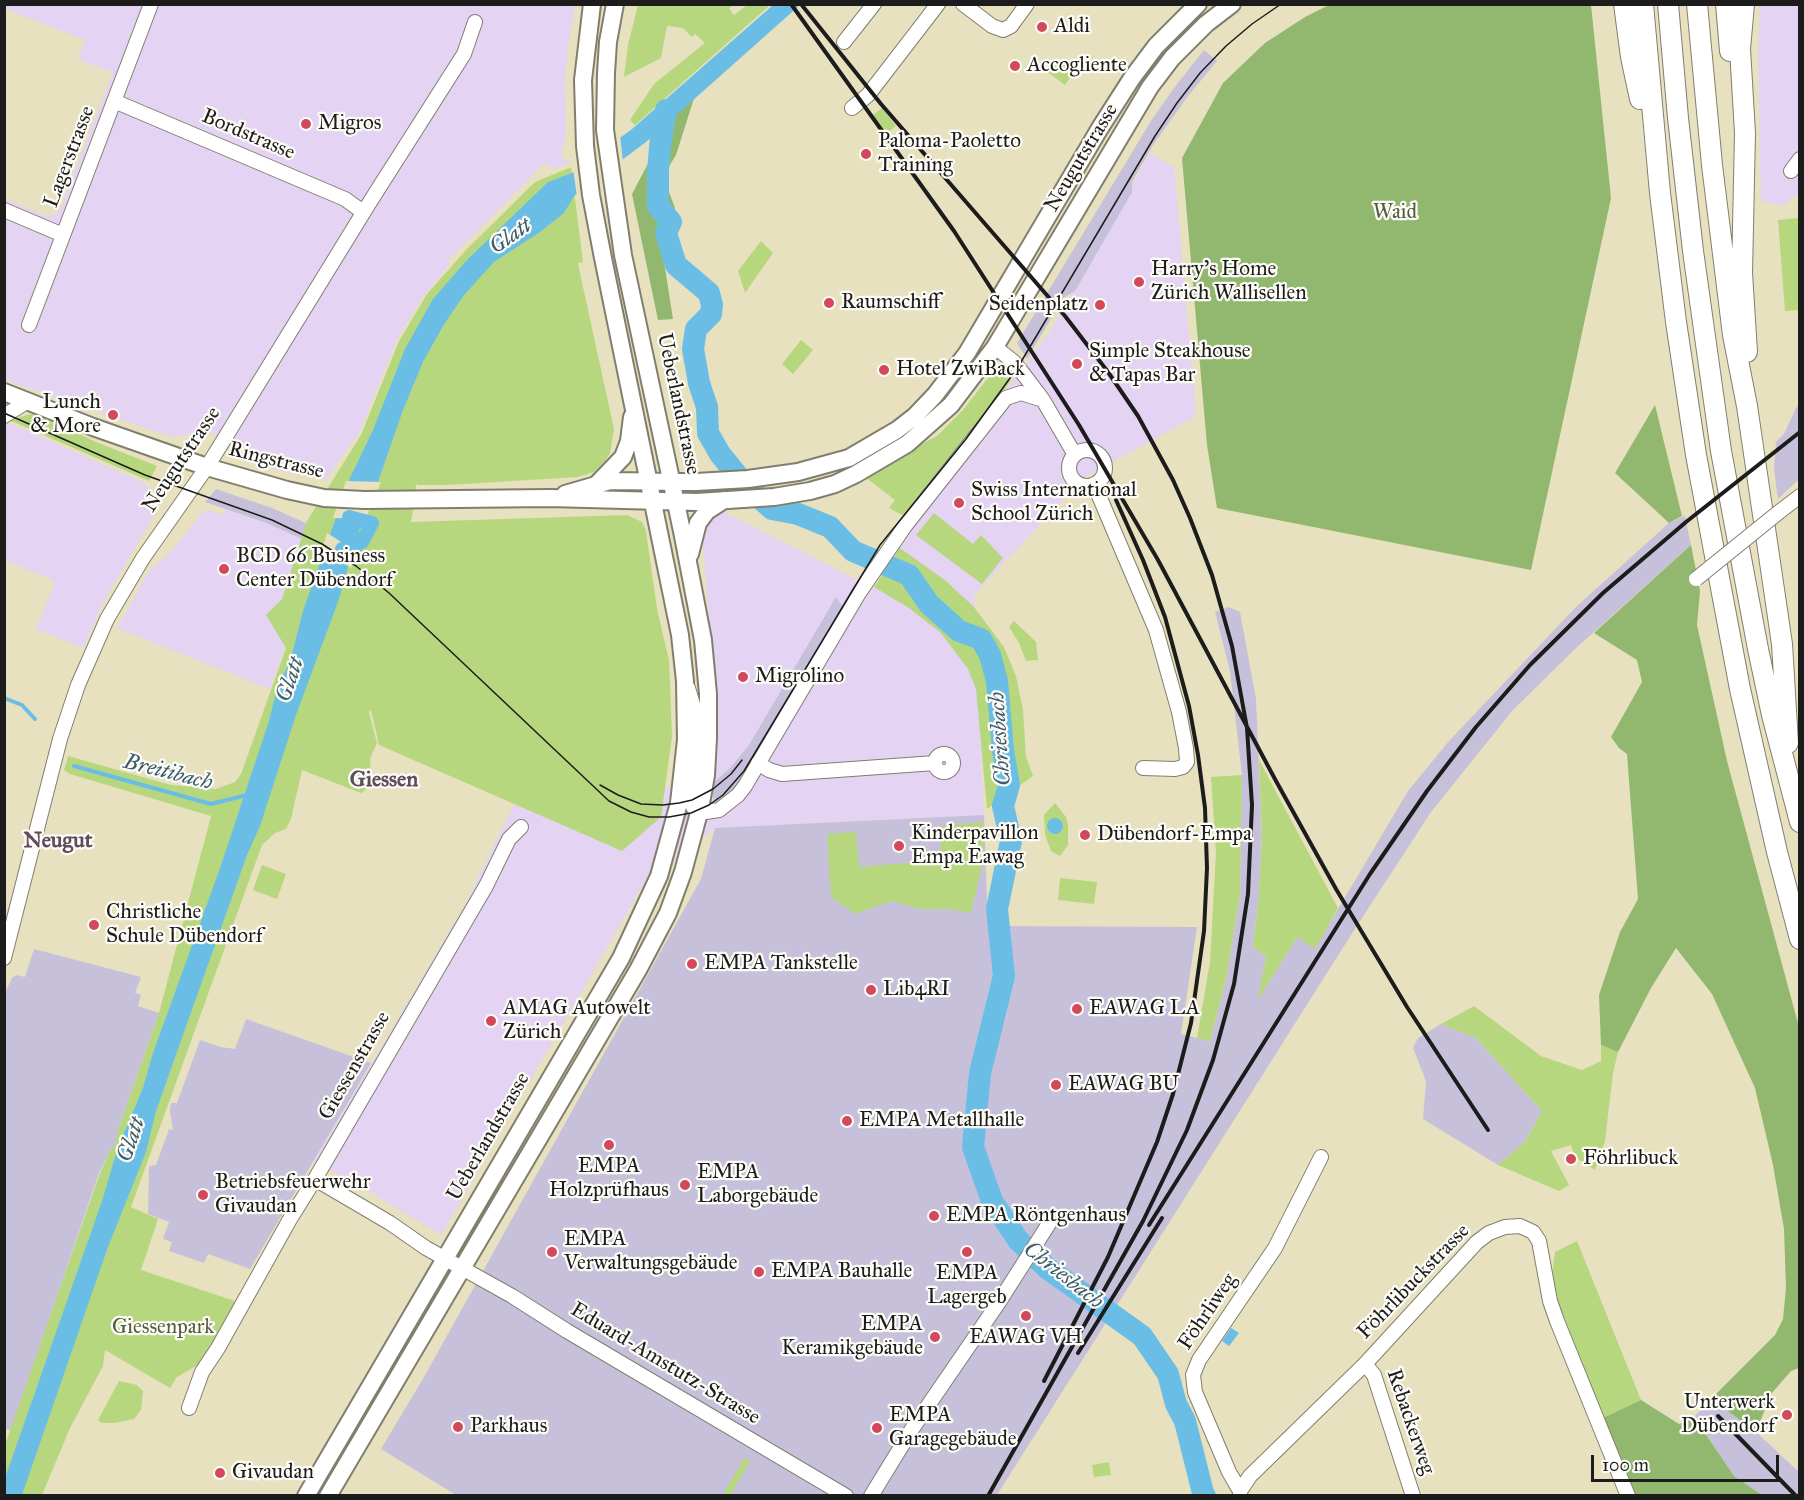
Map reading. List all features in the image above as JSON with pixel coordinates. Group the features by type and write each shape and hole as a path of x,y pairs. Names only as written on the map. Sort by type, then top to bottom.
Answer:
{"highway":[{"path":"1624,4 1631,57 1660,193"},
{"path":"1643,4 1660,193 1684,379 1720,588 1759,775 1800,939"},
{"path":"1668,4 1685,190 1716,418 1772,715 1800,822"},
{"path":"1697,4 1706,114 1733,335 1747,406 1782,644 1791,787"},
{"path":"1726,4 1736,131 1743,176"},
{"path":"1744,4 1740,49 1745,133 1742,273 1748,372 1747,406"}],"main road":[{"name":"Ueberlandstrasse","path":"306,1496 621,958 648,904 667,853 681,794 686,740 685,681 675,605 591,195 585,146 583,80 592,4"},
{"name":"Ueberlandstrasse","path":"328,1496 638,970 668,913 683,872 699,813 706,765 708,694 703,640 676,501 623,255 605,130 608,42 615,4"},
{"name":"Neugutstrasse","path":"672,482 770,477 798,472 849,458 897,430 915,416 935,395 967,353 1132,78 1156,46 1198,4"},
{"name":"Neugutstrasse","path":"676,501 718,502 792,494 827,486 879,462 907,444 951,405 995,347 1150,87 1172,58 1228,6"},
{"path":"978,334 995,347"},
{"name":"Ringstrasse","path":"4,392 207,467 324,498 364,500 550,498 676,501"},
{"path":"597,484 616,466 626,450 631,429 633,401"},
{"name":"Ringstrasse","path":"550,498 610,481 672,482"},
{"path":"689,564 698,523 718,502"}],"street":[{"name":"Lagerstrasse","path":"29,326 151,4"},
{"path":"844,42 874,4"},
{"path":"852,108 868,95 938,4"},
{"path":"963,4 992,26 1003,30 1011,26 1027,4"},
{"name":"Neugutstrasse","path":"4,958 58,748 78,685 107,619 143,558 207,467 363,212 464,54 475,22"},
{"name":"Bordstrasse","path":"114,101 345,199 363,212"},
{"path":"4,210 63,235"},
{"path":"995,347 1018,367 1043,400 1075,455"},
{"path":"699,813 719,810 738,795 888,549 1006,398 1021,393 1043,400"},
{"path":"4,416 28,401"},
{"path":"1091,450 1100,456 1105,471 1099,481 1083,485 1074,478 1070,464 1075,455 1091,450"},
{"path":"1094,484 1156,630 1179,712 1186,748 1187,762 1183,767 1143,768"},
{"path":"1696,579 1800,496"},
{"name":"Ueberlandstrasse","path":"685,681 695,711 691,790 693,807 699,813"},
{"path":"758,763 782,774 935,763"},
{"name":"Giessenstrasse","path":"189,1408 202,1372 486,886 509,839 522,827"},
{"name":"Föhrliweg","path":"1240,1493 1195,1392 1193,1375 1199,1360 1263,1268 1287,1227 1321,1157"},
{"path":"315,1179 463,1268"},
{"path":"871,1496 912,1429 999,1302 1050,1222"},
{"name":"Föhrlibuckstrasse","path":"1240,1493 1250,1476 1365,1364 1478,1242 1489,1233 1505,1227 1520,1226 1533,1232 1542,1250 1557,1321 1628,1496"},
{"name":"Eduard-Amstutz-Strasse","path":"463,1268 846,1496"},
{"name":"Rebackerweg","path":"1365,1364 1374,1375 1413,1496"}],"shaded area":[{"path":"4,5 575,5 568,46 565,81 566,136 561,157 570,162 552,169 545,163 447,261 450,264 422,298 396,342 360,431 326,480 276,470 251,460 244,454 242,445 208,432 172,437 5,380 5,199 46,216 54,215 60,210 113,72 78,60 85,40 5,9"},
{"path":"1760,5 1799,5 1799,193 1783,206 1761,201 1758,57"},
{"path":"1204,50 1217,61 1188,96 1153,145 1132,182 1132,192 1075,291 1063,298 1027,359 1017,343 1151,121"},
{"path":"1150,153 1174,167 1196,416 1083,478 974,595 984,815 715,828 640,890 441,1235 345,1177 313,1162 462,910 514,805 711,781 715,691 702,534 720,510 873,588 965,448 1048,335","holes":["836,598 715,805 730,768 749,745"]},
{"path":"1799,405 1799,479 1778,499 1774,469 1776,442 1784,434"},
{"path":"5,421 145,483 155,498 154,515 104,601 83,648 36,629 55,581 5,560"},
{"path":"216,489 272,508 317,528 309,542 264,522 205,502"},
{"path":"226,509 264,522 309,542 306,587 270,689 117,628 149,571 168,555 202,513 208,510 223,514"},
{"path":"1685,516 1691,545 1575,649 1513,710 1431,812 997,1495 456,1495 381,1449 424,1377 701,879 715,828 984,815 988,926 1197,927 1181,1034 1210,1041 1226,979 1240,894 1242,775 1230,671 1215,612 1229,607 1240,612 1256,699 1262,837 1253,946 1266,957 1258,999 1297,937 1315,948 1408,791 1449,741 1577,606 1669,523"},
{"path":"836,597 844,609 741,787 715,805 711,785 730,768 749,745"},
{"path":"34,949 141,977 135,993 141,995 138,1006 159,1013 118,1130 115,1146 110,1150 99,1173 11,1431 5,1428 5,993 12,978 16,975 25,977"},
{"path":"246,1019 371,1063 250,1269 208,1254 204,1263 169,1251 172,1242 163,1239 169,1222 148,1214 149,1166 156,1165 169,1129 173,1130 171,1103 177,1103 200,1040 235,1049"},
{"path":"1441,1024 1476,1038 1542,1111 1525,1142 1498,1165 1423,1119 1426,1081 1413,1048 1418,1038"},
{"path":"1715,1395 1729,1412 1755,1431 1799,1472 1799,1495 1762,1495 1734,1476 1694,1417"}],"green space":[{"path":"638,5 734,5 729,8 734,15 747,5 770,5 635,125 630,120 654,84 705,43 695,34 692,37 683,28 667,26 661,58 624,77 628,45"},
{"name":"Waid","path":"1329,5 1591,5 1611,198 1531,570 1217,508 1207,445 1182,158 1223,83 1265,43 1305,17"},
{"path":"1055,59 1074,72 1065,85 1046,71"},
{"path":"695,95 676,155 663,176 675,208 659,230 673,319 658,320 632,194 672,118"},
{"path":"882,108 896,126 883,136 870,117"},
{"name":"Giessenpark","path":"571,167 583,262 578,263 614,429 610,453 594,472 578,477 448,485 417,485 416,483 411,522 627,515 642,522 646,531 657,609 669,660 672,737 661,817 622,851 379,745 371,710 369,712 377,743 370,759 371,786 361,793 302,770 291,819 286,829 275,833 262,845 131,1207 158,1219 141,1270 238,1302 206,1360 177,1377 170,1388 105,1350 103,1366 70,1428 42,1495 5,1495 4,1448 100,1173 110,1150 115,1146 118,1130 159,1013 211,816 70,774 64,770 68,756 171,785 216,789 235,782 241,774 286,648 266,615 282,599 307,521 361,435 399,341 427,294 466,250 535,182"},
{"path":"1799,218 1799,310 1785,311 1778,220"},
{"path":"761,241 773,253 745,293 738,271"},
{"path":"801,340 813,350 793,374 782,364"},
{"path":"998,374 1011,380 984,420 906,517 889,508 895,500 865,477 938,435 963,410 988,378"},
{"path":"1655,405 1682,516 1669,523 1615,473"},
{"path":"35,413 96,442 157,466 149,481 9,420"},
{"path":"166,471 170,474 172,491 159,485"},
{"path":"934,513 973,544 981,535 1003,558 982,584 916,535"},
{"path":"1691,545 1700,591 1697,625 1727,761 1799,1027 1799,1368 1791,1371 1771,1394 1755,1431 1729,1412 1715,1395 1775,1335 1783,1319 1786,1288 1784,1229 1773,1165 1755,1088 1712,994 1676,948 1651,988 1618,1052 1601,1045 1599,995 1620,932 1638,899 1627,754 1611,737 1642,682 1637,660 1594,633"},
{"path":"900,548 946,581 974,607 1004,647 1016,676 1023,710 1026,757 1033,776 987,809 976,689 968,669 941,633 909,608 874,587"},
{"path":"1014,621 1036,642 1038,660 1026,661 1009,627"},
{"path":"1259,760 1338,908 1315,949 1297,937 1257,1001 1266,957 1253,946 1262,837"},
{"path":"1242,775 1240,894 1226,979 1210,1041 1197,1038 1210,962 1216,852 1211,777"},
{"path":"1055,803 1066,817 1068,824 1068,845 1060,856 1051,851 1045,835 1044,815"},
{"path":"982,822 984,857 971,913 951,909 918,909 892,901 855,914 831,897 827,834 856,832 859,867 942,860 939,826"},
{"path":"262,865 286,874 277,899 253,890"},
{"path":"1060,878 1097,882 1094,904 1058,900"},
{"path":"1474,1006 1541,1056 1582,1070 1601,1061 1601,1045 1618,1052 1613,1073 1605,1141 1595,1170 1575,1157 1571,1145 1551,1151 1569,1185 1559,1191 1498,1165 1525,1142 1542,1111 1476,1038 1441,1024"},
{"path":"1577,1241 1641,1400 1603,1418 1551,1283 1555,1252"},
{"path":"119,1381 137,1385 143,1391 141,1410 134,1419 102,1423 98,1420"},
{"path":"1641,1400 1679,1424 1694,1417 1734,1476 1762,1495 1636,1495 1603,1418"},
{"path":"744,1458 750,1461 731,1495 723,1495"},
{"path":"1109,1462 1111,1475 1094,1477 1092,1465"}],"water":[{"name":"Glatt","path":"773,5 800,5 646,142 574,196 564,213 540,232 494,262 464,295 423,362 365,512 363,525 359,530 358,541 362,546 362,556 352,553 338,602 296,715 260,826 247,855 156,1111 146,1152 108,1247 22,1495 5,1496 5,1478 103,1198 118,1147 143,1088 153,1053 219,871 269,721 278,685 290,662 303,611 350,478 373,430 405,349 433,299 468,259 548,182 572,173 632,129"},
{"path":"1055,818 1063,826 1055,834 1047,826"},
{"path":"1231,1328 1239,1333 1229,1346 1222,1341"}],"pier":[{"path":"620,134 623,162 577,197 573,168"},
{"path":"346,481 381,482 367,519 333,518"},
{"path":"327,533 365,558 355,556 351,568 322,549"}],"waterway":[{"name":"Chriesbach","path":"666,110 658,171 658,206 671,222 666,233 676,265 709,293 712,305 711,314 696,329 693,349 699,383 707,407 708,433 720,454 746,486 772,509 798,514 830,527 853,551 909,575 929,604 959,631 981,639 990,655 997,681 1003,751 1009,785 1003,806 1011,841 997,909 1004,976 980,1073 973,1147 992,1201 1018,1240 1047,1268 1142,1336 1168,1374 1176,1404 1185,1421 1205,1496"},
{"path":"342,549 362,542 372,523 349,517"},
{"name":"Breitibach","path":"4,698 22,705 35,719"},
{"name":"Breitibach","path":"74,766 211,804 247,795"}],"tram line":[{"path":"4,413 145,475 272,520 322,544 356,566 389,593 609,801 631,812 649,817 669,817 691,813 709,805 723,795 744,771 880,545 966,439 1018,367 1155,136 1177,103 1200,73 1226,46 1281,4"},
{"path":"600,785 641,804 679,803 692,800 713,789 731,774 742,760"}],"railway":[{"path":"791,4 954,231 1079,425 1158,560 1336,889 1407,1007 1488,1130"},
{"path":"801,4 881,104 1065,316 1138,416 1173,480 1212,575 1232,646 1247,728 1252,805 1248,894 1234,984 1213,1060 1187,1130 1143,1221 988,1496"},
{"path":"1149,1225 1370,874 1427,791 1476,727 1530,665 1603,593 1686,522 1800,432"},
{"path":"1044,1381 1108,1257 1157,1142 1173,1094 1191,1023 1204,931 1207,868 1205,808 1189,706 1165,617 1116,500"},
{"path":"1078,1353 1162,1218"},
{"path":"1718,1416 1796,1496"}],"place":[{"name":"Aldi","path":"1042,27"},
{"name":"Accogliente","path":"1015,66"},
{"name":"Migros","path":"306,124"},
{"name":"Paloma-Paoletto Training","path":"866,154"},
{"name":"Harry's Home Zürich Wallisellen","path":"1139,282"},
{"name":"Raumschiff","path":"829,303"},
{"name":"Seidenplatz","path":"1100,305"},
{"name":"Simple Steakhouse & Tapas Bar","path":"1077,364"},
{"name":"Hotel ZwiBack","path":"884,370"},
{"name":"Lunch & More","path":"113,415"},
{"name":"Swiss International School Zürich","path":"959,503"},
{"name":"BCD 66 Business Center Dübendorf","path":"224,569"},
{"name":"Migrolino","path":"743,677"},
{"name":"Dübendorf-Empa","path":"1085,835"},
{"name":"Kinderpavillon Empa Eawag","path":"899,846"},
{"name":"Christliche Schule Dübendorf","path":"94,925"},
{"name":"EMPA Tankstelle","path":"692,964"},
{"name":"Lib4RI","path":"871,990"},
{"name":"EAWAG LA","path":"1077,1009"},
{"name":"AMAG Autowelt Zürich","path":"491,1021"},
{"name":"EAWAG BU","path":"1056,1085"},
{"name":"EMPA Metallhalle","path":"847,1121"},
{"name":"EMPA Holzprüfhaus","path":"609,1145"},
{"name":"Föhrlibuck","path":"1571,1159"},
{"name":"EMPA Laborgebäude","path":"685,1185"},
{"name":"Betriebsfeuerwehr Givaudan","path":"203,1195"},
{"name":"EMPA Röntgenhaus","path":"934,1216"},
{"name":"EMPA Verwaltungsgebäude","path":"552,1252"},
{"name":"EMPA Lagergeb","path":"967,1252"},
{"name":"EMPA Bauhalle","path":"759,1272"},
{"name":"EAWAG VH","path":"1026,1316"},
{"name":"EMPA Keramikgebäude","path":"935,1337"},
{"name":"Unterwerk Dübendorf","path":"1787,1415"},
{"name":"Parkhaus","path":"458,1427"},
{"name":"EMPA Garagegebäude","path":"877,1428"},
{"name":"Givaudan","path":"220,1473"}],"district":[{"name":"Giessen","path":"384,781"},
{"name":"Neugut","path":"58,842"}]}
